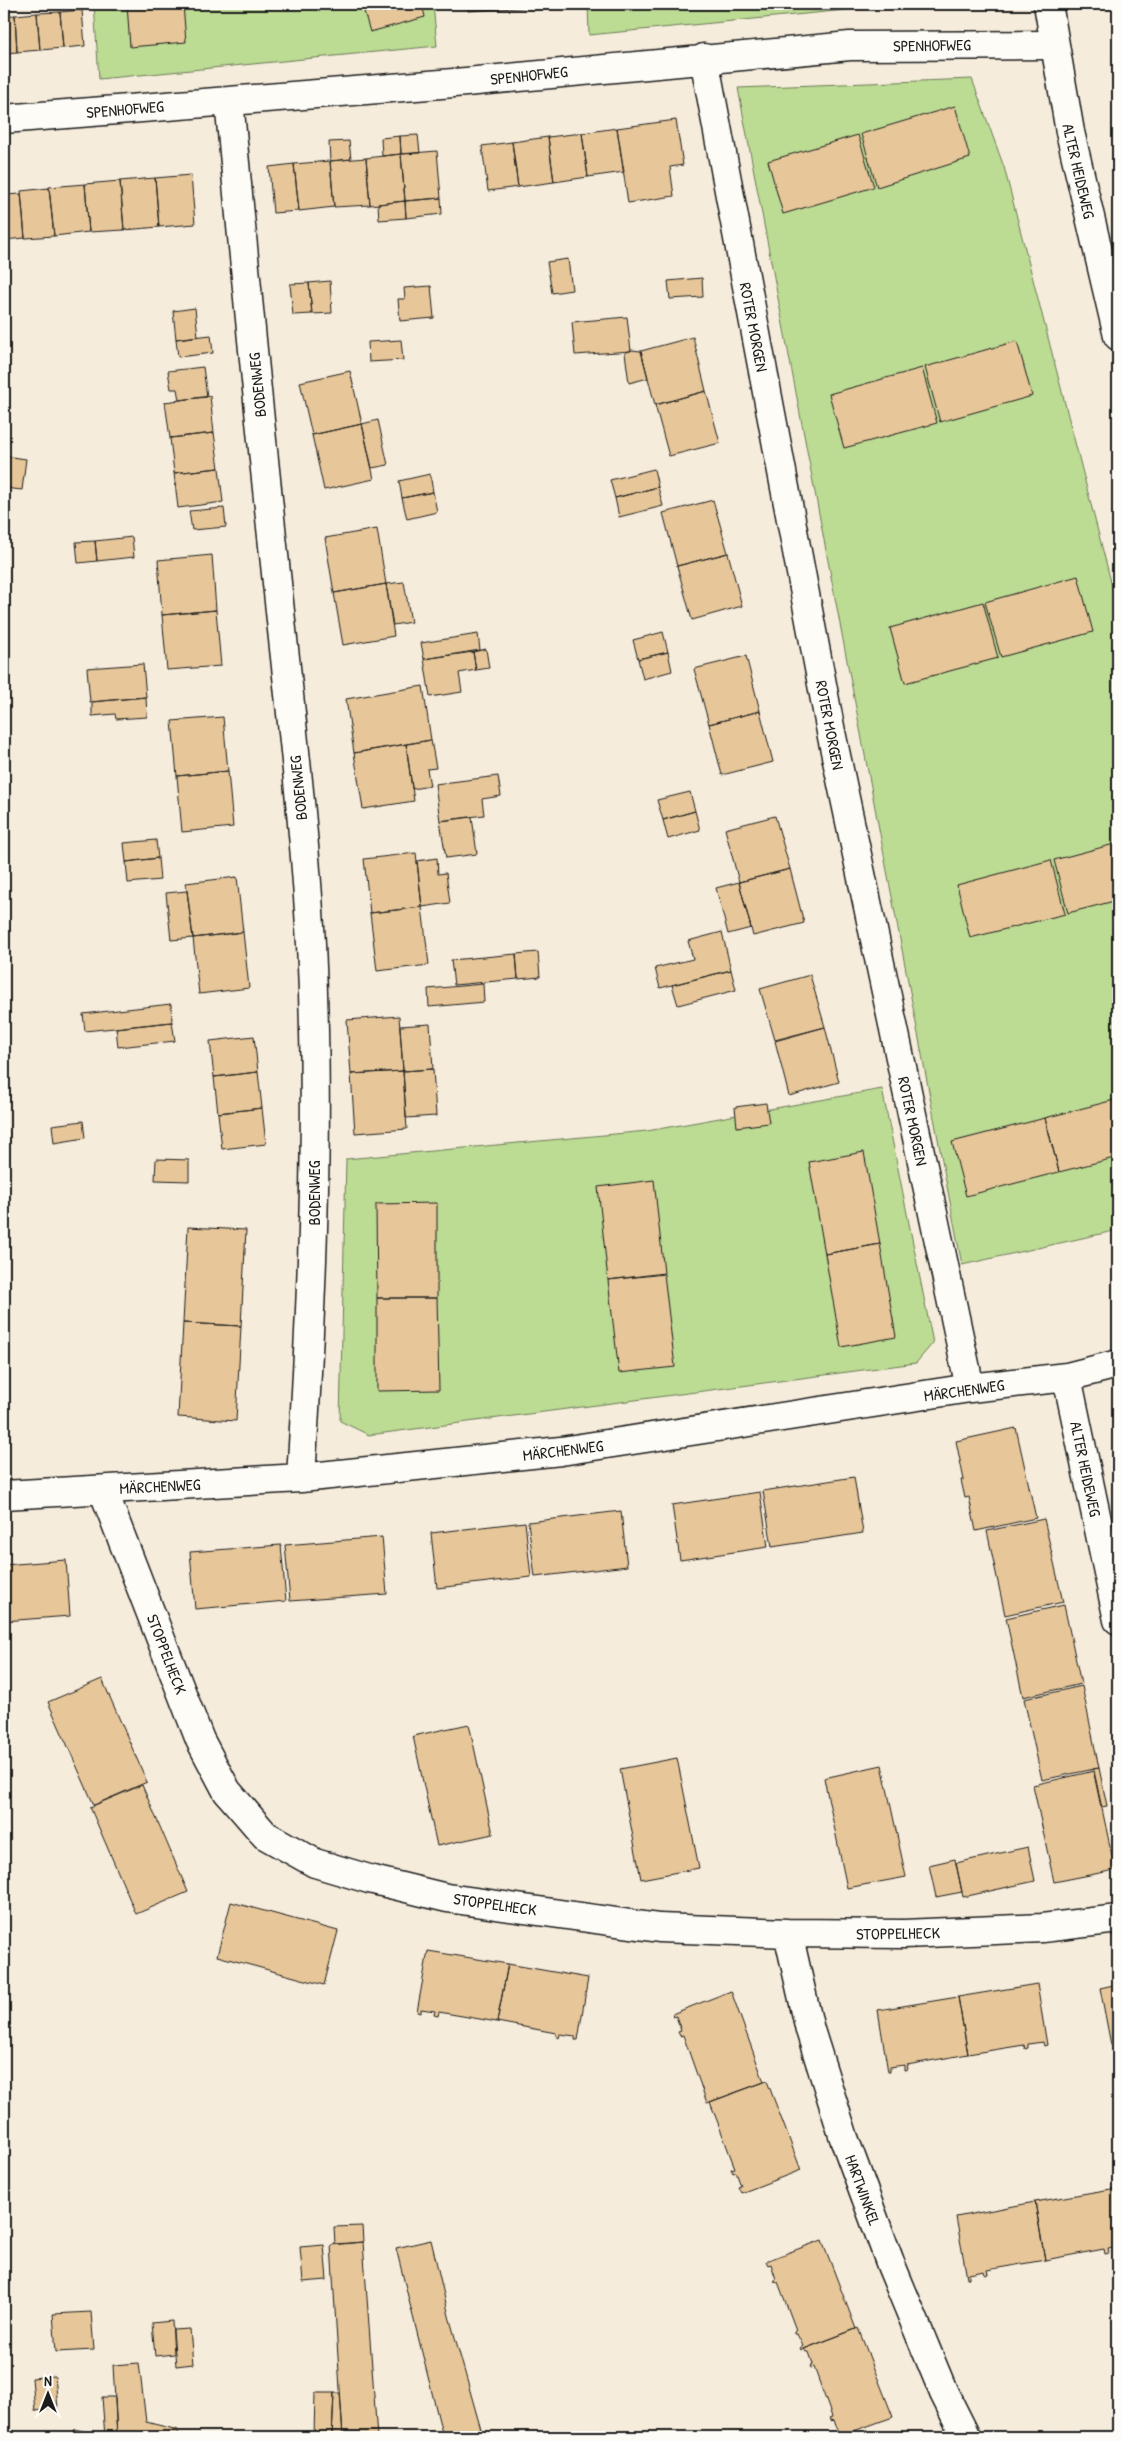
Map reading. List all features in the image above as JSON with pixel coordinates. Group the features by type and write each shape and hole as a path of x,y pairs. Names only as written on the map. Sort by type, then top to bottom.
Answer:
{"street":[{"name":"ALTER HEIDEWEG","path":"1048,4 1070,132 1118,336"},
{"name":"SPENHOFWEG","path":"4,119 476,81 704,58 850,46 1054,45"},
{"name":"ROTER MORGEN","path":"704,58 831,732 970,1388"},
{"name":"BODENWEG","path":"229,101 264,469 303,837 311,944 314,1051 313,1256 301,1478"},
{"name":"MÄRCHENWEG","path":"4,1495 301,1478 561,1451 970,1388 1066,1377 1118,1364"},
{"name":"ALTER HEIDEWEG","path":"1066,1377 1118,1620"},
{"name":"STOPPELHECK","path":"103,1490 200,1740 227,1791 265,1835 315,1863 369,1879 447,1898 659,1928 788,1933 904,1934 1032,1929 1118,1919"},
{"name":"HARTWINKEL","path":"788,1933 810,2030 844,2138 891,2265 944,2393 966,2437"}],"green space":[{"path":"94,4 433,4 437,46 99,79"},
{"path":"588,4 908,4 589,35"},
{"path":"972,79 1004,167 1118,609 1118,1230 962,1265 738,88"},
{"path":"882,1089 933,1343 916,1363 369,1435 340,1421 346,1159 647,1131"}],"building":[{"path":"127,4 183,4 186,42 130,47"},
{"path":"362,4 422,4 425,17 370,32"},
{"path":"468,4 577,4 468,11"},
{"path":"646,4 686,4 686,6"},
{"path":"82,10 85,46 63,48 60,12"},
{"path":"60,12 63,48 40,50 37,13"},
{"path":"37,13 40,50 17,52 15,15"},
{"path":"15,15 17,52 4,53 4,16"},
{"path":"955,106 970,158 877,187 861,134"},
{"path":"676,120 683,165 670,167 674,196 628,203 617,128"},
{"path":"617,128 624,172 588,177 582,133"},
{"path":"582,133 588,177 554,182 548,137"},
{"path":"418,135 420,153 401,154 400,136"},
{"path":"858,135 874,187 783,214 768,161"},
{"path":"400,136 401,154 382,156 381,138"},
{"path":"548,137 554,182 518,187 512,142"},
{"path":"349,141 351,159 330,161 329,142"},
{"path":"512,142 518,187 488,191 482,146"},
{"path":"437,151 441,198 405,201 401,154"},
{"path":"401,154 405,201 370,205 366,158"},
{"path":"366,158 370,205 334,207 330,161"},
{"path":"330,161 334,207 299,211 294,164"},
{"path":"294,164 299,211 273,213 269,167"},
{"path":"191,175 195,224 159,227 155,178"},
{"path":"155,178 159,227 124,230 120,181"},
{"path":"120,181 124,230 89,232 85,184"},
{"path":"85,184 89,232 54,236 49,187"},
{"path":"49,188 54,236 25,238 21,191"},
{"path":"21,194 25,238 4,240 4,195"},
{"path":"441,198 442,214 406,218 405,201"},
{"path":"405,201 406,218 379,220 378,204"},
{"path":"568,259 572,290 552,293 547,262"},
{"path":"702,278 703,297 670,299 668,281"},
{"path":"330,281 332,313 312,314 309,283"},
{"path":"309,283 312,314 293,315 290,284"},
{"path":"431,286 434,318 400,321 398,299 405,299 404,288"},
{"path":"195,308 198,336 176,339 173,311"},
{"path":"627,317 631,351 575,355 572,322"},
{"path":"211,335 213,353 178,357 176,339"},
{"path":"693,337 706,391 655,405 641,351"},
{"path":"401,340 403,360 369,362 368,342"},
{"path":"1017,341 1032,396 940,422 925,367"},
{"path":"631,350 641,351 648,378 629,383 625,353"},
{"path":"203,367 207,397 179,400 177,389 171,389 168,371"},
{"path":"922,368 937,423 844,448 829,394"},
{"path":"350,371 362,424 312,435 300,382"},
{"path":"706,391 720,443 669,456 655,405"},
{"path":"210,396 214,433 170,438 165,402"},
{"path":"378,420 388,465 372,468 362,424"},
{"path":"362,424 374,479 324,490 312,435"},
{"path":"214,433 219,468 174,473 170,438"},
{"path":"5,456 26,459 22,490 4,488"},
{"path":"219,468 223,502 178,508 174,473"},
{"path":"654,469 658,487 615,498 610,480"},
{"path":"430,474 433,492 402,498 399,481"},
{"path":"658,487 663,506 619,517 615,498"},
{"path":"433,492 437,512 407,519 402,498"},
{"path":"713,500 728,553 677,566 663,513"},
{"path":"224,508 226,527 192,530 189,511"},
{"path":"377,529 386,584 334,593 325,538"},
{"path":"132,537 134,557 97,561 95,541"},
{"path":"95,541 97,561 78,563 76,542"},
{"path":"728,553 742,606 692,620 677,566"},
{"path":"212,555 216,610 162,615 158,560"},
{"path":"1078,576 1093,632 1001,657 985,602"},
{"path":"404,582 411,622 393,625 386,584"},
{"path":"386,584 394,636 343,645 334,593"},
{"path":"983,602 998,658 905,683 890,628"},
{"path":"216,610 221,666 167,670 162,615"},
{"path":"663,632 668,652 638,659 633,640"},
{"path":"478,634 480,650 424,659 421,643"},
{"path":"486,649 489,668 476,670 473,652"},
{"path":"473,652 476,670 459,673 462,692 430,697 424,659"},
{"path":"668,652 672,671 643,679 638,659"},
{"path":"746,656 760,711 709,724 694,669"},
{"path":"143,664 146,697 90,702 87,668"},
{"path":"423,686 431,740 354,753 346,699"},
{"path":"146,697 147,717 116,719 115,714 92,716 92,702"},
{"path":"760,711 773,762 722,775 709,724"},
{"path":"223,717 228,771 177,776 172,721"},
{"path":"431,740 436,768 427,769 430,786 412,789 406,744"},
{"path":"406,744 414,801 363,809 354,753"},
{"path":"228,771 233,827 182,832 177,776"},
{"path":"498,776 501,796 482,799 484,815 440,821 435,784"},
{"path":"690,792 695,811 663,820 657,800"},
{"path":"695,811 700,830 668,839 663,820"},
{"path":"775,816 790,869 739,882 725,829"},
{"path":"472,817 477,854 446,858 440,821"},
{"path":"156,840 158,858 126,862 124,843"},
{"path":"1118,843 1118,900 1068,913 1054,860"},
{"path":"416,853 422,907 370,913 364,859"},
{"path":"158,858 160,880 128,883 126,862"},
{"path":"437,858 438,874 446,873 450,903 422,907 417,861"},
{"path":"1051,860 1065,914 970,938 957,885"},
{"path":"790,869 804,923 753,936 739,882"},
{"path":"237,877 243,932 193,938 186,883"},
{"path":"739,882 751,928 728,934 716,888"},
{"path":"187,891 193,938 171,940 166,893"},
{"path":"422,907 429,965 377,971 370,913"},
{"path":"243,932 249,988 199,994 193,938"},
{"path":"722,932 731,970 660,988 655,968 693,959 688,941"},
{"path":"538,952 540,977 518,979 516,954"},
{"path":"516,954 518,979 454,985 451,960"},
{"path":"731,970 736,990 678,1005 672,985"},
{"path":"810,975 825,1027 775,1040 760,989"},
{"path":"483,984 484,1002 429,1007 428,989"},
{"path":"171,1004 172,1022 85,1031 83,1014"},
{"path":"399,1016 403,1071 351,1074 347,1020"},
{"path":"172,1022 175,1041 118,1047 116,1028"},
{"path":"430,1024 433,1069 403,1071 400,1026"},
{"path":"825,1027 839,1082 789,1096 775,1041"},
{"path":"254,1036 258,1072 214,1077 210,1041"},
{"path":"433,1069 436,1116 406,1118 403,1071"},
{"path":"403,1071 407,1129 355,1133 351,1074"},
{"path":"258,1072 262,1108 218,1113 214,1077"},
{"path":"1118,1099 1118,1157 1059,1172 1045,1118"},
{"path":"766,1103 769,1123 737,1127 735,1107"},
{"path":"262,1108 266,1144 222,1149 218,1113"},
{"path":"1045,1118 1059,1172 966,1196 952,1142"},
{"path":"83,1121 85,1138 54,1143 52,1125"},
{"path":"864,1152 880,1244 825,1254 809,1162"},
{"path":"156,1159 189,1160 189,1181 155,1180"},
{"path":"654,1180 664,1273 608,1280 598,1187"},
{"path":"437,1203 437,1298 377,1298 376,1204"},
{"path":"188,1227 246,1230 241,1326 183,1323"},
{"path":"880,1244 896,1337 841,1347 825,1254"},
{"path":"664,1274 675,1367 619,1373 608,1280"},
{"path":"377,1298 437,1298 439,1390 377,1391"},
{"path":"183,1323 241,1326 236,1421 178,1417"},
{"path":"1016,1428 1036,1518 976,1531 969,1497 965,1498 961,1480 964,1480 956,1441"},
{"path":"854,1477 863,1533 772,1547 763,1491"},
{"path":"760,1492 768,1547 680,1560 672,1505"},
{"path":"621,1511 627,1566 535,1577 528,1522"},
{"path":"1044,1519 1063,1602 1005,1615 987,1531"},
{"path":"525,1522 531,1577 437,1588 431,1533"},
{"path":"382,1537 387,1594 290,1601 285,1545"},
{"path":"281,1545 286,1601 195,1609 190,1552"},
{"path":"66,1560 70,1616 4,1621 4,1565"},
{"path":"1064,1605 1081,1684 1023,1697 1006,1618"},
{"path":"102,1679 147,1782 94,1805 48,1702"},
{"path":"1082,1686 1099,1768 1042,1780 1024,1699"},
{"path":"469,1724 493,1834 437,1846 413,1736"},
{"path":"677,1758 699,1868 641,1879 620,1769"},
{"path":"882,1765 906,1877 847,1888 824,1778"},
{"path":"1099,1768 1107,1806 1101,1807 1093,1769"},
{"path":"1094,1771 1115,1870 1054,1882 1033,1785"},
{"path":"142,1785 188,1892 136,1914 90,1807"},
{"path":"1028,1847 1035,1881 963,1897 956,1863"},
{"path":"955,1859 962,1892 936,1897 929,1865"},
{"path":"231,1902 338,1931 324,1985 217,1956"},
{"path":"428,1951 508,1964 497,2022 439,2012 438,2016 434,2015 435,2011 421,2009 421,2013 417,2012"},
{"path":"508,1964 588,1978 578,2040 575,2040 575,2036 560,2034 559,2038 556,2036 556,2033 497,2022"},
{"path":"1037,1984 1047,2045 1044,2046 1043,2042 1028,2044 1028,2048 1025,2049 1024,2045 968,2054 958,1997"},
{"path":"1118,1984 1118,2044 1111,2045 1100,1988"},
{"path":"731,1991 764,2082 707,2103 683,2035 680,2036 678,2032 681,2031 676,2016 673,2017 672,2014"},
{"path":"958,1997 968,2054 907,2065 908,2069 904,2070 904,2065 890,2067 890,2072 888,2072 878,2010"},
{"path":"767,2081 801,2170 741,2193 738,2187 741,2186 736,2172 733,2173 731,2169 735,2168 710,2102"},
{"path":"1117,2188 1118,2247 1108,2249 1109,2253 1105,2254 1104,2249 1045,2260 1035,2202"},
{"path":"1035,2202 1045,2260 987,2270 988,2274 985,2275 984,2271 969,2274 969,2278 967,2278 956,2217"},
{"path":"362,2226 363,2242 335,2244 334,2227"},
{"path":"431,2240 449,2316 483,2437 443,2437 396,2248"},
{"path":"822,2240 856,2329 801,2350 800,2348 803,2346 797,2334 794,2334 796,2330 778,2282 774,2281 776,2279 771,2264 768,2265 766,2261"},
{"path":"363,2242 377,2437 343,2437 331,2245"},
{"path":"324,2245 327,2280 303,2282 300,2247"},
{"path":"91,2312 94,2350 56,2352 53,2314"},
{"path":"172,2321 174,2354 155,2356 152,2323"},
{"path":"858,2328 893,2417 837,2437 839,2435 834,2420 831,2421 829,2418 832,2417 814,2367 811,2368 810,2366 813,2364 809,2352 806,2352 804,2349"},
{"path":"190,2329 193,2364 176,2366 173,2330"},
{"path":"139,2363 146,2422 178,2430 176,2437 117,2437 113,2365"},
{"path":"55,2376 58,2408 35,2411 32,2378"},
{"path":"315,2393 334,2393 332,2437 314,2437"},
{"path":"334,2393 340,2393 343,2437 332,2437"},
{"path":"102,2397 115,2397 117,2437 105,2437"},
{"path":"74,2429 98,2434 97,2437 72,2436"},
{"path":"58,2433 72,2436 77,2437 57,2437"}]}
